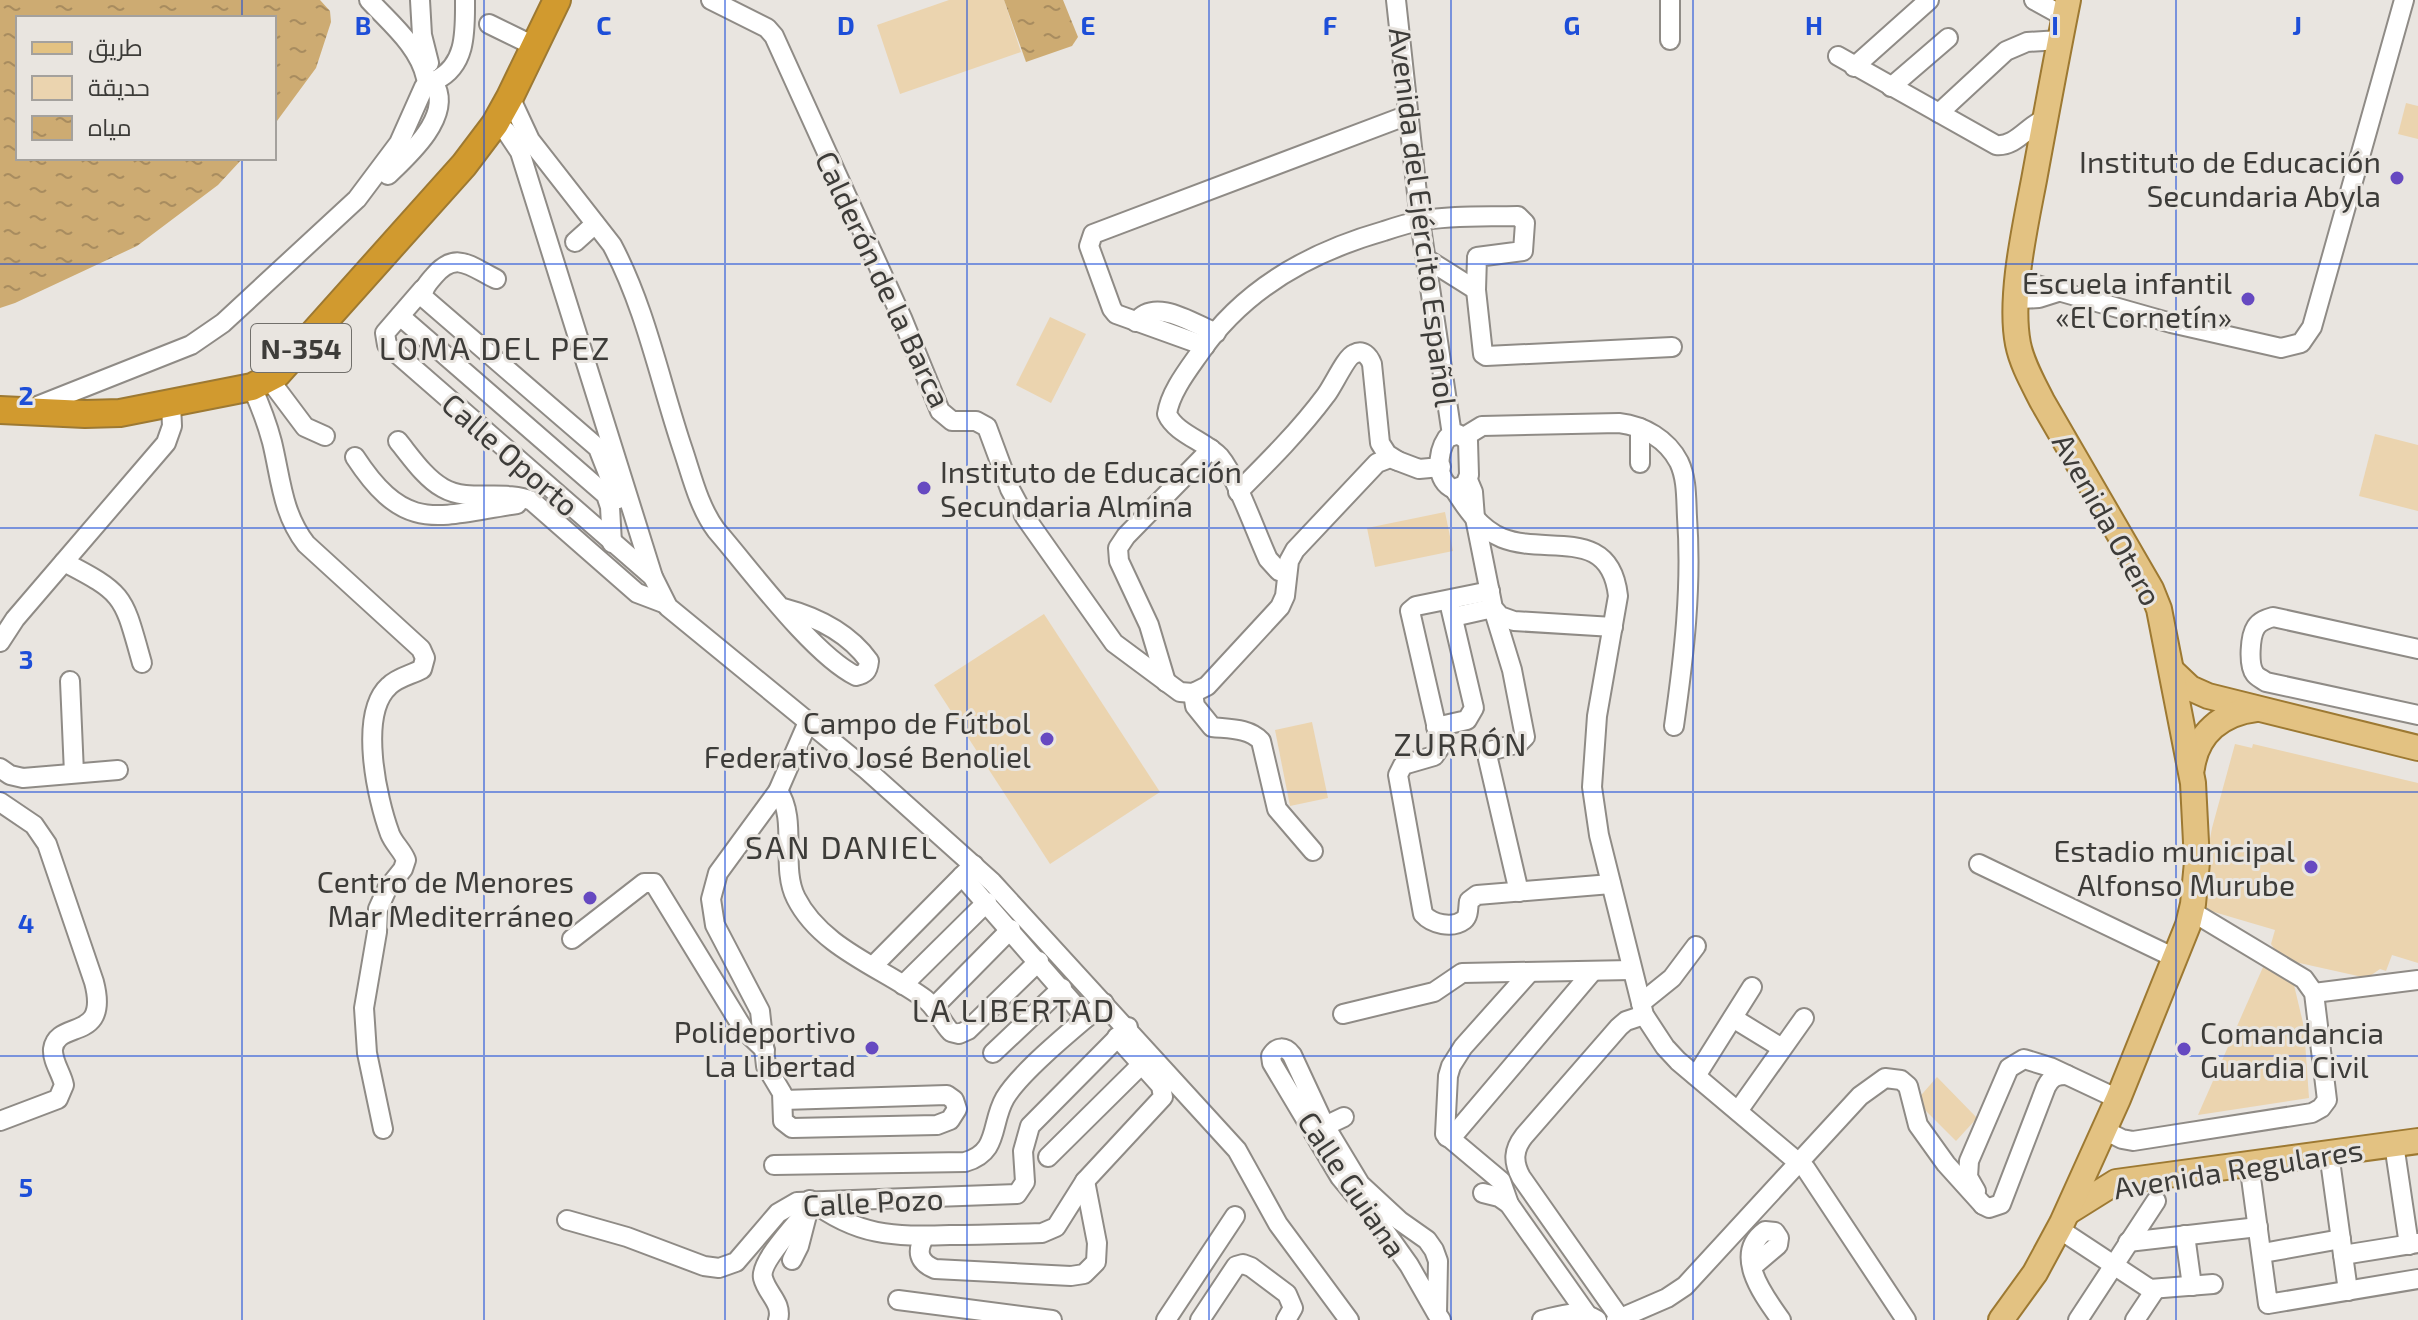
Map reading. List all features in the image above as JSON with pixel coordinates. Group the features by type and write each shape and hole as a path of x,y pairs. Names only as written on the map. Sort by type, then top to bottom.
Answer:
{"highway":[{"name":"N-354","path":"11,411 103,414 171,404 260,383 284,368 464,165 495,124 557,0"}],"main road":[{"path":"2038,292 2020,262 2064,19"},
{"name":"Avenida Otero","path":"2005,1318 2035,1273 2062,1221 2118,1099 2191,911 2197,862 2193,783 2159,609 2151,589 2027,371 2018,345 2038,292"},
{"path":"2172,671 2199,693 2418,748"},
{"path":"2193,783 2192,765 2208,731 2231,715 2258,709"},
{"name":"Avenida Regulares","path":"2062,1221 2116,1182 2406,1143"},
{"path":"2091,1161 2106,1178 2116,1182"}],"street":[{"path":"11,411 96,383 191,345 223,323 357,199 390,173 421,138 441,104 419,56 369,0"},
{"path":"420,0 420,21 431,82"},
{"path":"431,82 446,75 460,58 465,0"},
{"name":"Calderón de la Barca","path":"711,0 767,28 774,36 891,293 940,411 952,421 983,422 987,427 1010,489 1025,517 1114,643 1184,694 1193,693"},
{"name":"Avenida del Ejército Español","path":"1396,0 1425,258 1458,436 1470,448 1461,485"},
{"path":"1670,0 1670,40"},
{"path":"1854,67 1929,0"},
{"path":"1939,113 2006,51 2064,19 2034,0"},
{"path":"2038,292 2281,348 2301,343 2312,327 2404,0"},
{"path":"397,30 420,21"},
{"path":"489,24 534,46"},
{"path":"1891,87 1948,38"},
{"path":"1838,56 1996,145 2012,143 2028,127 2045,119"},
{"path":"510,97 524,131 621,262 708,519 783,608"},
{"path":"1210,339 1136,322 1116,314 1089,246 1093,234 1408,115"},
{"path":"495,124 506,131 520,152 653,577 666,604"},
{"path":"1287,573 1272,566 1225,465 1211,449 1175,425 1167,414 1185,375 1210,339 1257,292 1311,256 1355,239 1420,221 1518,216 1524,219 1523,251 1477,257 1476,290 1483,354 1672,347"},
{"path":"575,242 595,224"},
{"path":"1425,258 1476,290"},
{"name":"Calle Oporto","path":"496,279 459,261 451,261 442,267 385,333 387,345 653,577"},
{"path":"423,289 426,303 598,448 631,535 644,545"},
{"path":"400,316 606,495 610,507 612,543"},
{"path":"1238,492 1308,418 1328,393 1350,356 1357,352 1370,357 1372,364 1380,443 1387,454 1398,461"},
{"path":"96,383 103,414"},
{"path":"260,383 305,427 325,436"},
{"path":"260,383 284,504 294,526 306,544 421,649 425,658 422,669 396,680 382,693 373,722 373,759 388,828 406,860 378,909 364,1008 367,1053 383,1129"},
{"path":"0,642 15,619 166,443 172,426 171,404"},
{"path":"1519,892 1488,755 1493,749 1523,741 1525,733 1475,518 1461,485 1444,484 1441,467 1443,443 1482,426 1619,423 1640,428 1668,447 1685,477 1690,553 1688,613 1674,726"},
{"path":"1640,428 1640,463"},
{"path":"398,441 442,488 457,493 518,497 532,501 637,593 666,604 808,722 968,870 1104,1003 1142,1064 1163,1089 1163,1097 1085,1181 1056,1227 1042,1233 890,1236 856,1227 810,1204"},
{"path":"1166,682 1149,625 1119,561 1118,548 1211,449"},
{"path":"355,457 379,491 401,508 417,515 436,517 532,501"},
{"path":"1313,851 1277,809 1261,741 1246,731 1212,727 1195,706 1193,693 1207,686 1274,616 1285,596 1287,573 1295,550 1377,463 1390,458 1419,469 1441,467"},
{"path":"1475,518 1498,537 1514,542 1575,547 1601,558 1611,569 1617,582 1618,596 1597,716 1592,787 1599,835 1643,1009 1665,1047 1798,1161 1814,1179 1906,1320"},
{"path":"64,562 104,582 122,600 142,663"},
{"path":"1492,600 1451,608 1416,606 1410,615 1441,746 1434,756 1403,765 1398,775 1423,914 1430,922 1440,925 1467,917 1472,897 1611,884"},
{"path":"1492,600 1506,620 1613,627"},
{"path":"1436,727 1467,720 1474,708 1451,608"},
{"path":"2418,649 2273,617 2255,627 2252,637 2252,665 2255,674 2266,682 2418,715"},
{"path":"70,681 74,773"},
{"path":"783,1100 947,1095 956,1104 953,1117 937,1125 788,1127 783,1121 780,1089 766,1066 760,1011 715,925 711,899 718,873 778,791 808,722"},
{"path":"0,768 10,775 23,778 118,770"},
{"path":"778,791 786,808 790,878 795,897 829,936 934,1007 951,1032 959,1034 968,1030 1039,961"},
{"path":"0,802 34,825 47,844 94,982 98,1005 89,1023 55,1042 54,1057 64,1085 58,1099 0,1121"},
{"path":"1979,864 2175,958"},
{"path":"968,870 987,902 1086,1018"},
{"path":"873,966 968,870"},
{"path":"572,939 644,883 654,883 739,1022 749,1037 765,1050"},
{"path":"903,985 987,902"},
{"path":"2104,1130 2133,1141 2283,1119 2317,1111 2325,1104 2328,1095 2314,993 2304,979 2191,911"},
{"path":"934,1007 1011,929"},
{"path":"1696,946 1672,978 1643,1009 1619,1027 1524,1136 1514,1156 1521,1177 1618,1319 1667,1298 1685,1286 1860,1096 1885,1078 1893,1077 1908,1086 1918,1125 1931,1145 1983,1205 1996,1207 2001,1204 2050,1079 2067,1075"},
{"path":"1343,1014 1434,992 1462,973 1632,970"},
{"path":"1447,1137 1453,1136 1593,971"},
{"path":"1530,972 1463,1047 1451,1066 1445,1131 1447,1137 1501,1181 1509,1204 1591,1316"},
{"path":"2314,993 2418,980"},
{"path":"1696,1076 1752,987"},
{"path":"993,1053 1062,988"},
{"path":"774,1165 965,1162 978,1158 990,1144 1001,1105 1018,1082 1104,1003"},
{"path":"1733,1018 1782,1048"},
{"path":"1738,1111 1804,1018"},
{"path":"1122,1032 1237,1150 1278,1224 1349,1320"},
{"name":"Calle Pozo","path":"567,1220 627,1237 704,1266 719,1268 736,1262 784,1209 797,1202 810,1204 1017,1194 1025,1182 1023,1151 1026,1133 1122,1032"},
{"name":"Calle Guiana","path":"1281,1047 1288,1049 1325,1126 1360,1184 1427,1240 1434,1250 1438,1261 1439,1317 1409,1265 1326,1155 1272,1063 1274,1050 1281,1047"},
{"path":"1983,1205 1968,1177 1969,1161 2009,1068 2024,1059 2118,1099"},
{"path":"1048,1157 1142,1064"},
{"path":"1325,1126 1344,1117"},
{"path":"2263,1253 2414,1244 2406,1143"},
{"path":"2329,1153 2348,1291"},
{"path":"2249,1163 2268,1304 2418,1279"},
{"path":"925,1236 919,1246 919,1255 925,1265 935,1269 1071,1276 1084,1274 1096,1262 1097,1243 1085,1181"},
{"path":"1483,1193 1499,1197 1509,1204"},
{"path":"2078,1320 2156,1201"},
{"path":"792,1260 802,1239 810,1204"},
{"path":"778,1320 779,1308 763,1278 764,1265 810,1204"},
{"path":"1166,1320 1235,1216"},
{"path":"2062,1221 2114,1267 2144,1287 2155,1290 2213,1284"},
{"path":"2128,1242 2258,1227"},
{"path":"2185,1235 2192,1286"},
{"path":"1437,1292 1448,1263 1441,1242"},
{"path":"1206,1318 1236,1266 1243,1264 1291,1298 1293,1308 1286,1320"},
{"path":"1752,1267 1763,1294 1781,1320"},
{"path":"2135,1320 2155,1290"},
{"path":"898,1300 1052,1320"},
{"path":"1542,1320 1591,1316"}],"green space":[{"path":"949,0 1004,0 1021,52 900,94 877,25"},
{"path":"2406,103 2418,106 2418,139 2398,134"},
{"path":"1050,317 1086,334 1051,403 1016,385"},
{"path":"2375,434 2418,445 2418,511 2359,496"},
{"path":"1445,512 1453,551 1375,567 1367,528"},
{"name":"Campo de Fútbol Federativo José Benoliel","path":"1044,614 1160,792 1050,864 934,685"},
{"path":"1312,722 1328,798 1290,806 1275,730"},
{"name":"Estadio municipal Alfonso Murube","path":"2235,744 2252,748 2253,744 2418,783 2418,963 2392,955 2386,971 2380,969 2367,978 2281,959 2271,944 2275,930 2197,907 2212,828"},
{"path":"2267,958 2294,985 2304,1027 2309,1098 2198,1115"},
{"path":"1937,1077 1977,1118 1956,1141 1916,1101"}],"water":[{"path":"0,0 320,0 330,11 331,22 316,68 276,122 276,16 16,16 16,160 241,160 218,185 137,246 0,308"},
{"path":"1004,0 1063,0 1078,37 1072,46 1026,62"}],"place":[{"name":"Instituto de Educación Secundaria Abyla","path":"2397,178"},
{"name":"Escuela infantil «El Cornetín»","path":"2248,299"},
{"name":"Instituto de Educación Secundaria Almina","path":"924,488"},
{"name":"Campo de Fútbol Federativo José Benoliel","path":"1047,739"},
{"name":"Estadio municipal Alfonso Murube","path":"2311,867"},
{"name":"Centro de Menores Mar Mediterráneo","path":"590,898"},
{"name":"Polideportivo La Libertad","path":"872,1048"},
{"name":"Comandancia Guardia Civil","path":"2184,1049"}],"district":[{"name":"LOMA DEL PEZ","path":"495,347"},
{"name":"ZURRÓN","path":"1461,743"},
{"name":"SAN DANIEL","path":"842,846"},
{"name":"LA LIBERTAD","path":"1014,1009"}]}
